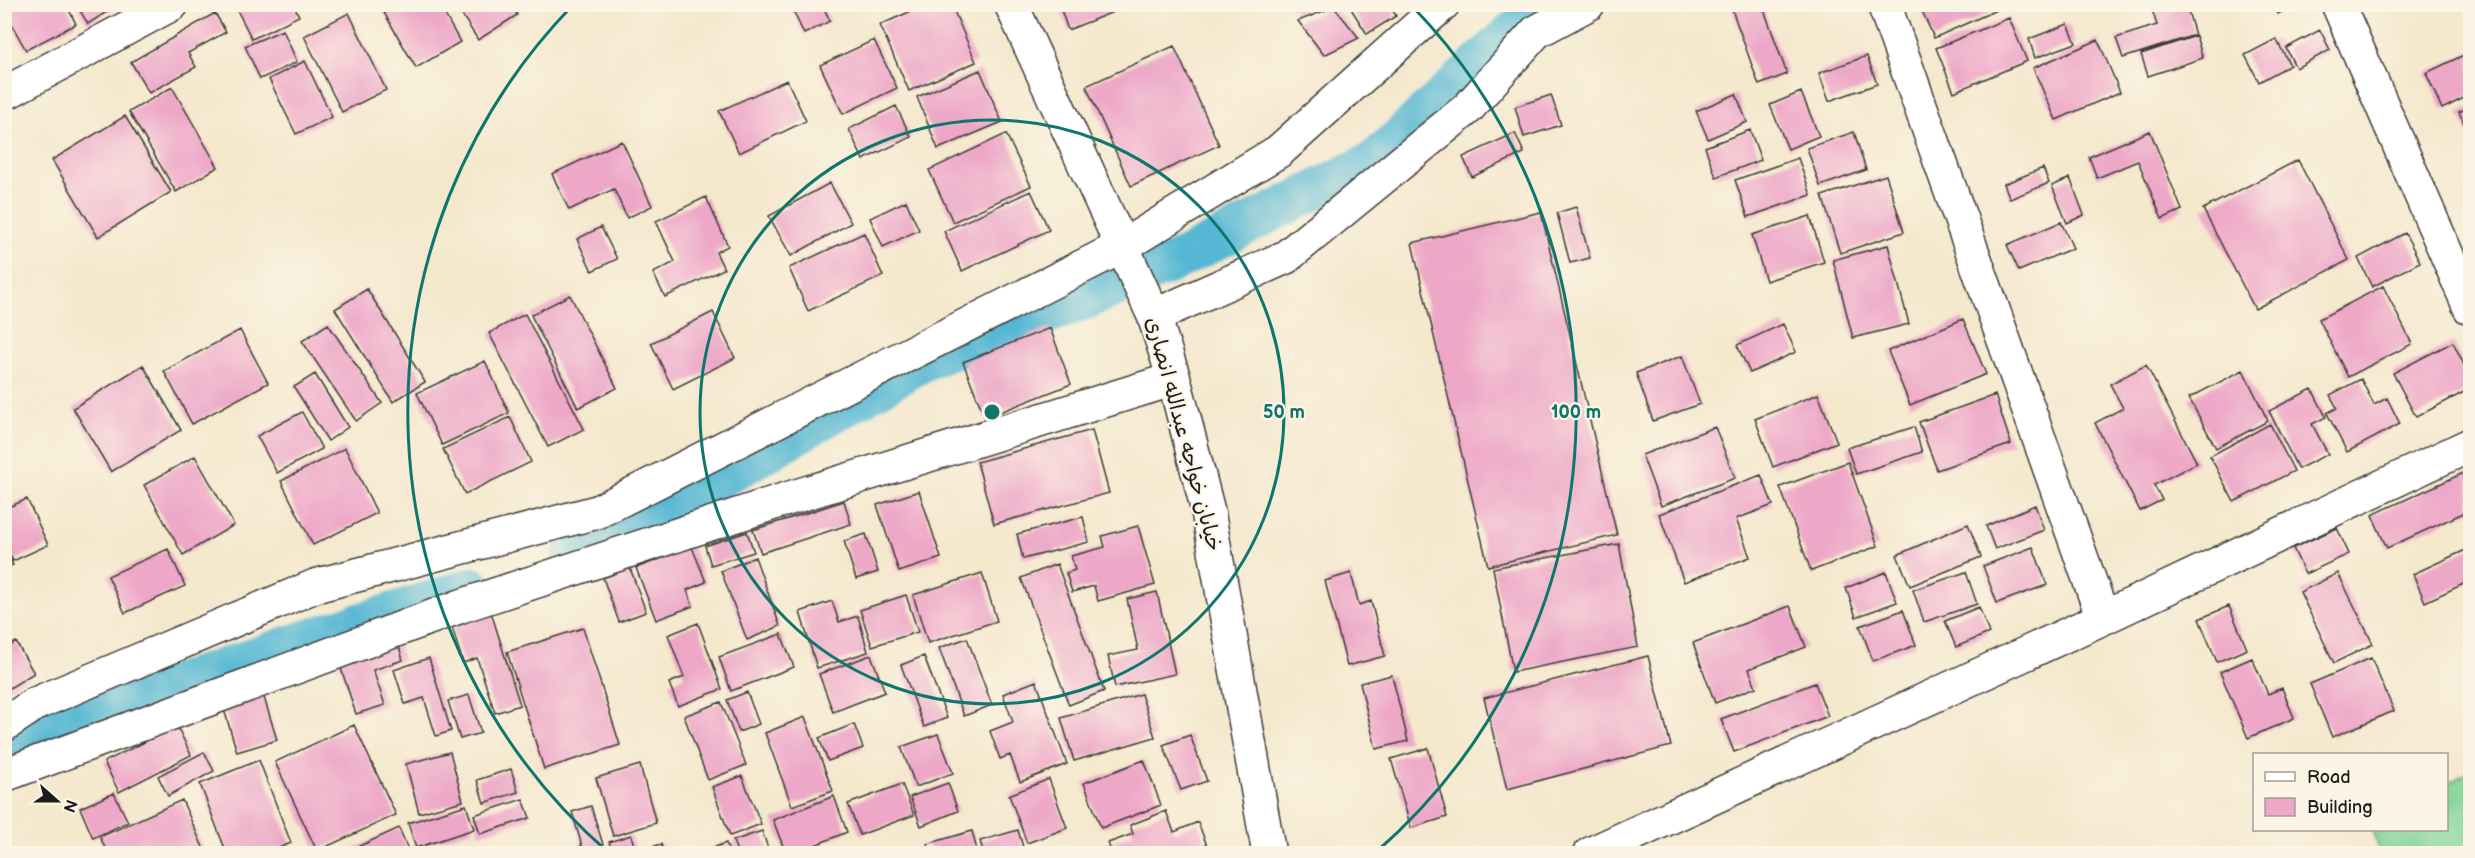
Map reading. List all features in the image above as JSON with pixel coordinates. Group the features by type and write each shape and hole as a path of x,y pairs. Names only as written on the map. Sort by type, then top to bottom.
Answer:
{"street":[{"path":"4,94 172,4"},
{"name":"خیابان خواجه عبدالله انصاری","path":"1011,4 1154,315 1174,380 1208,511 1269,854"},
{"path":"4,725 35,704 315,586 597,512 1123,246 1279,151 1443,4"},
{"path":"1154,315 1286,257 1468,108 1536,32 1588,4"},
{"path":"1884,4 2103,618"},
{"path":"2338,4 2470,308"},
{"path":"4,775 461,606 777,502 1174,380"},
{"path":"1590,854 2103,618 2470,445"}],"green space":[{"path":"2470,771 2470,853 2380,853 2373,831 2448,831 2448,783"}],"building":[{"path":"4,4 66,4 76,24 26,50 4,11"},
{"path":"76,4 119,4 88,24"},
{"path":"239,4 293,4 299,16 252,39 235,6"},
{"path":"379,4 439,4 460,42 416,68"},
{"path":"455,4 511,4 517,15 478,40"},
{"path":"790,4 822,4 830,21 804,34"},
{"path":"927,4 951,4 976,62 909,91 880,25"},
{"path":"1059,4 1110,4 1113,12 1068,30"},
{"path":"1348,4 1389,4 1396,16 1367,34"},
{"path":"1730,4 1762,4 1787,74 1759,85"},
{"path":"1919,4 2002,4 2003,7 1934,38"},
{"path":"2150,4 2186,4 2195,35 2123,58 2116,38 2157,25"},
{"path":"2274,4 2296,4 2278,14"},
{"path":"1292,5 1320,5 1295,13"},
{"path":"1334,7 1359,38 1324,55 1298,21"},
{"path":"215,13 226,32 188,53 196,67 149,93 131,62"},
{"path":"349,13 386,90 342,112 304,36"},
{"path":"2009,18 2027,61 1954,92 1936,48"},
{"path":"2068,24 2076,43 2035,58 2029,39"},
{"path":"283,30 297,62 260,79 245,46"},
{"path":"2320,30 2330,50 2296,68 2286,48"},
{"path":"2196,36 2203,58 2148,76 2141,54"},
{"path":"2276,39 2290,65 2259,82 2245,55"},
{"path":"874,40 897,88 843,114 820,65"},
{"path":"2098,40 2120,92 2056,120 2033,68"},
{"path":"1174,46 1219,145 1131,186 1086,86"},
{"path":"2470,52 2470,95 2442,109 2426,73"},
{"path":"1867,56 1877,84 1829,101 1819,73"},
{"path":"305,61 332,117 296,134 269,79"},
{"path":"980,70 1002,122 938,149 917,97"},
{"path":"787,80 806,121 739,153 719,111"},
{"path":"172,87 218,167 176,192 129,112"},
{"path":"1801,92 1819,136 1788,149 1770,105"},
{"path":"1736,94 1747,122 1708,139 1696,111"},
{"path":"1551,95 1561,125 1524,137 1515,107"},
{"path":"896,106 911,137 863,160 849,129"},
{"path":"2470,107 2470,137 2459,112"},
{"path":"125,116 171,192 98,237 52,160"},
{"path":"1750,130 1761,160 1716,177 1705,147"},
{"path":"2150,131 2182,210 2162,219 2138,161 2097,178 2089,157"},
{"path":"1854,132 1866,170 1820,186 1807,148"},
{"path":"1515,133 1524,153 1472,177 1463,157"},
{"path":"1006,134 1031,186 953,222 929,170"},
{"path":"622,141 652,206 627,218 614,189 569,210 552,174"},
{"path":"1798,158 1811,195 1748,217 1735,180"},
{"path":"2298,160 2349,260 2255,309 2203,209"},
{"path":"2043,168 2049,183 2010,199 2004,184"},
{"path":"1886,175 1904,232 1840,253 1822,196"},
{"path":"2070,178 2084,215 2067,223 2052,186"},
{"path":"830,183 851,223 791,256 769,216"},
{"path":"1031,191 1049,230 962,271 944,231"},
{"path":"706,197 728,246 716,252 724,269 665,297 653,273 675,262 656,221"},
{"path":"906,201 919,230 883,247 870,218"},
{"path":"1576,207 1590,258 1570,263 1557,213"},
{"path":"1541,212 1617,535 1488,566 1412,243"},
{"path":"1810,216 1824,262 1766,281 1752,235"},
{"path":"2061,222 2073,248 2019,271 2007,245"},
{"path":"601,227 617,259 592,271 577,239"},
{"path":"864,233 883,276 808,311 789,268"},
{"path":"2405,233 2420,262 2372,287 2358,258"},
{"path":"1888,245 1909,324 1853,338 1833,260"},
{"path":"2383,286 2412,344 2348,377 2319,319"},
{"path":"367,289 425,382 393,402 335,309"},
{"path":"570,295 617,388 578,408 531,315"},
{"path":"713,312 735,358 673,389 651,343"},
{"path":"525,314 584,429 548,447 489,333"},
{"path":"1963,319 1986,374 1910,405 1888,351"},
{"path":"328,324 382,403 356,421 302,341"},
{"path":"1783,324 1796,352 1750,373 1737,345"},
{"path":"1050,328 1071,384 985,418 963,362"},
{"path":"240,330 268,383 192,424 164,371"},
{"path":"2453,342 2470,377 2470,389 2416,417 2393,373"},
{"path":"1682,356 1700,404 1653,421 1636,373"},
{"path":"485,361 509,413 442,445 417,393"},
{"path":"143,365 181,430 111,472 73,408"},
{"path":"2146,365 2197,463 2154,485 2162,500 2140,511 2095,423 2123,408 2110,384"},
{"path":"2243,370 2268,421 2216,448 2189,398"},
{"path":"315,374 348,427 328,441 294,387"},
{"path":"2361,379 2374,405 2387,398 2400,424 2347,452 2327,413 2337,408 2330,395"},
{"path":"2312,389 2326,417 2312,424 2328,454 2298,469 2269,411"},
{"path":"1818,394 1837,442 1773,467 1755,419"},
{"path":"1995,395 2011,444 1937,470 1919,422"},
{"path":"302,412 322,449 277,473 257,436"},
{"path":"510,417 531,462 465,494 443,449"},
{"path":"2270,424 2294,471 2234,502 2210,456"},
{"path":"1715,427 1735,478 1661,506 1642,455"},
{"path":"1914,427 1922,452 1856,474 1847,448"},
{"path":"1092,430 1109,493 994,524 977,462"},
{"path":"345,448 377,513 313,545 281,481"},
{"path":"195,456 234,525 183,555 144,485"},
{"path":"1848,462 1878,546 1811,571 1780,487"},
{"path":"2470,470 2470,510 2387,548 2372,515"},
{"path":"1761,475 1773,505 1736,519 1750,557 1684,582 1659,514"},
{"path":"919,491 941,558 899,572 877,505"},
{"path":"27,499 48,545 13,561 4,542 4,509"},
{"path":"844,501 851,524 761,553 753,530"},
{"path":"2035,505 2044,530 1995,549 1986,526"},
{"path":"1083,517 1089,542 1023,559 1017,534"},
{"path":"1968,524 1981,557 1910,586 1897,555"},
{"path":"1138,526 1155,585 1098,601 1094,586 1072,592 1066,573 1075,570 1071,556 1105,547 1102,536"},
{"path":"2337,528 2349,554 2305,574 2293,548"},
{"path":"747,532 754,552 711,565 705,546"},
{"path":"866,534 878,572 856,579 844,541"},
{"path":"1619,544 1638,647 1513,672 1493,568"},
{"path":"4,547 13,565 4,569"},
{"path":"692,547 706,582 687,590 693,606 656,620 636,568"},
{"path":"2033,547 2047,585 1997,603 1983,566"},
{"path":"2470,548 2470,581 2425,602 2413,574"},
{"path":"168,549 185,586 125,613 108,576"},
{"path":"755,557 780,626 747,640 721,571"},
{"path":"1057,564 1104,691 1069,705 1021,578"},
{"path":"630,568 646,612 619,622 603,578"},
{"path":"1886,572 1897,602 1856,617 1846,588"},
{"path":"1966,572 1977,604 1924,622 1913,590"},
{"path":"982,573 997,621 928,643 913,595"},
{"path":"1351,573 1359,605 1371,601 1385,656 1347,666 1325,581"},
{"path":"2338,573 2373,644 2334,663 2300,592"},
{"path":"1157,592 1175,674 1115,687 1108,656 1138,650 1127,599"},
{"path":"906,595 918,632 872,646 860,610"},
{"path":"832,601 839,622 858,616 868,652 817,668 800,612"},
{"path":"1790,606 1806,647 1749,669 1756,687 1715,703 1693,643"},
{"path":"2229,606 2247,649 2217,662 2199,619"},
{"path":"1979,607 1989,633 1956,647 1945,621"},
{"path":"1903,610 1916,645 1873,661 1860,626"},
{"path":"491,612 520,705 495,713 477,658 463,663 451,624"},
{"path":"698,623 722,689 678,706 669,683 684,677 668,635"},
{"path":"583,628 620,745 544,769 507,652"},
{"path":"781,634 794,667 731,691 719,657"},
{"path":"396,636 403,660 373,670 385,705 356,714 337,656"},
{"path":"967,638 992,705 964,716 939,648"},
{"path":"16,642 34,673 5,691 5,649"},
{"path":"871,655 885,692 833,712 819,674"},
{"path":"924,656 947,718 924,727 901,665"},
{"path":"1648,656 1671,746 1507,789 1484,698"},
{"path":"429,658 451,731 436,736 424,698 405,704 394,670"},
{"path":"2252,658 2268,694 2282,688 2294,718 2248,738 2220,672"},
{"path":"2371,658 2394,711 2332,737 2310,684"},
{"path":"1392,675 1408,741 1376,749 1360,683"},
{"path":"1036,681 1067,764 1020,782 1010,755 1000,759 990,731 1013,722 1003,694"},
{"path":"1815,683 1828,716 1734,752 1721,719"},
{"path":"747,692 759,724 739,732 727,700"},
{"path":"263,694 277,740 237,752 223,706"},
{"path":"1141,694 1155,737 1074,761 1061,718"},
{"path":"469,695 481,733 460,739 448,701"},
{"path":"721,702 746,765 708,780 684,716"},
{"path":"805,717 833,791 792,806 765,733"},
{"path":"854,724 863,748 828,761 819,738"},
{"path":"354,725 396,815 317,851 275,762"},
{"path":"177,726 191,755 119,792 104,762"},
{"path":"938,734 953,773 916,787 901,747"},
{"path":"1190,735 1207,781 1181,790 1163,745"},
{"path":"1428,748 1447,817 1411,828 1391,759"},
{"path":"204,752 214,771 168,796 158,776"},
{"path":"450,752 463,801 419,813 406,764"},
{"path":"259,760 291,843 264,854 227,854 200,784"},
{"path":"1144,760 1161,805 1101,828 1084,783"},
{"path":"640,765 656,823 613,836 596,778"},
{"path":"511,769 518,792 484,803 477,780"},
{"path":"742,776 761,824 730,836 712,787"},
{"path":"1049,779 1067,828 1027,843 1009,795"},
{"path":"948,783 958,811 921,826 910,797"},
{"path":"902,784 914,815 860,835 848,804"},
{"path":"114,793 128,822 93,838 80,808"},
{"path":"834,796 847,832 793,854 786,854 773,820"},
{"path":"523,799 530,818 480,834 474,815"},
{"path":"182,800 206,854 108,854 100,837"},
{"path":"466,805 474,829 416,848 408,823"},
{"path":"591,806 606,854 568,854 567,851 582,846 572,812"},
{"path":"1166,811 1174,832 1198,822 1210,854 1112,854 1108,843 1133,834 1130,825"},
{"path":"399,828 410,854 342,854"},
{"path":"1018,830 1025,854 984,854 980,841"},
{"path":"762,831 770,854 738,854 733,841"},
{"path":"972,831 978,854 930,854 927,844"},
{"path":"631,835 636,852 661,844 664,854 613,854 609,842"},
{"path":"726,843 730,854 699,854 699,853"}],"waterway":[{"path":"572,555 606,545 926,360 1085,300 1174,262 1375,160 1542,4"},
{"path":"4,755 43,729 299,642 472,587"}]}
